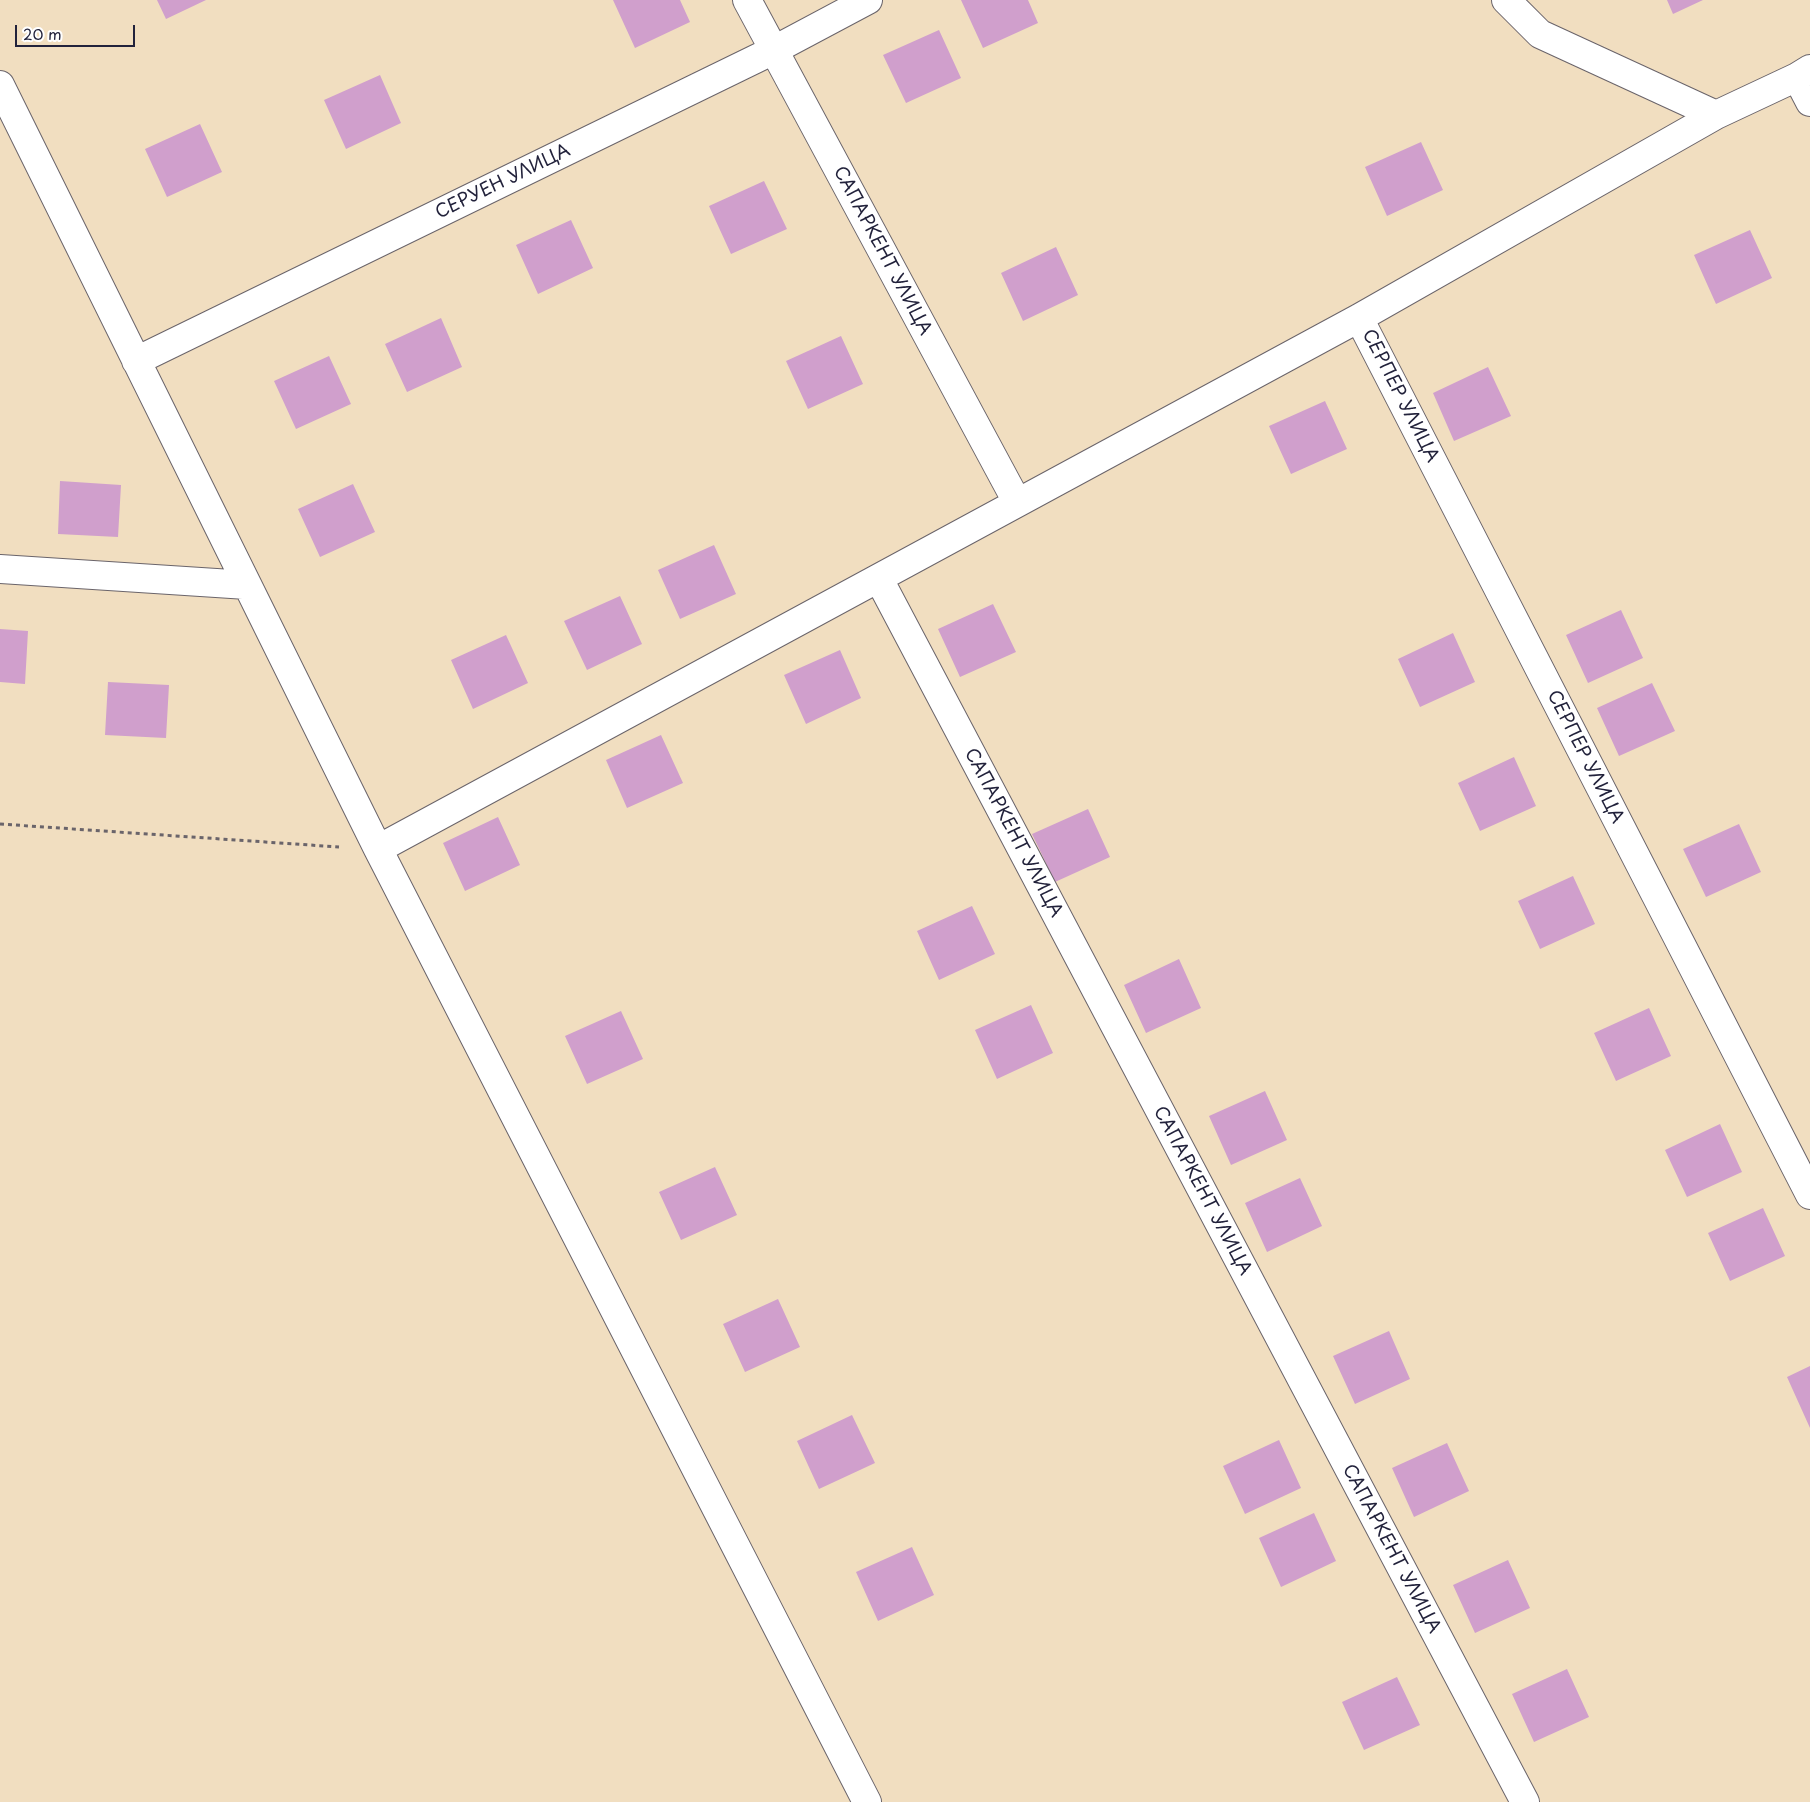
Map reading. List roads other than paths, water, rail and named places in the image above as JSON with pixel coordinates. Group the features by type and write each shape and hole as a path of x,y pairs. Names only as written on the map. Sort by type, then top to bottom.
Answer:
{"street":[{"name":"САПАРКЕНТ УЛИЦА","path":"747,0 1018,502"},
{"name":"СЕРУЕН УЛИЦА","path":"136,361 774,50 868,0"},
{"path":"1506,0 1540,34 1716,115"},
{"path":"378,849 879,580 1018,502 1359,318 1716,115 1804,73 1810,102"},
{"path":"0,86 378,849 867,1802"},
{"name":"СЕРПЕР УЛИЦА","path":"1359,318 1810,1195"},
{"path":"0,569 247,585"},
{"name":"САПАРКЕНТ УЛИЦА","path":"879,580 1525,1802"}]}
